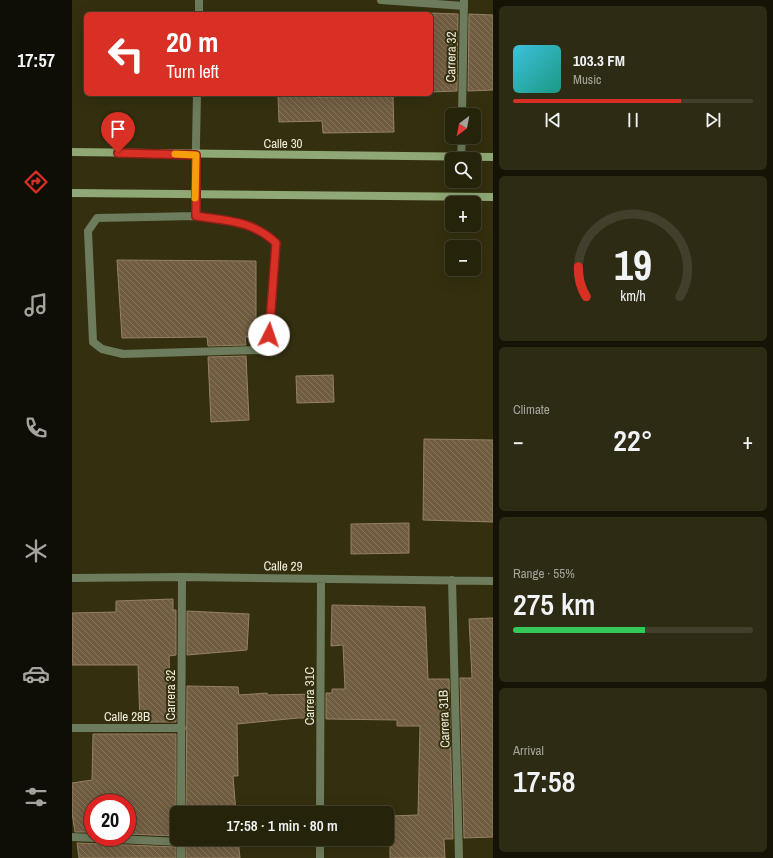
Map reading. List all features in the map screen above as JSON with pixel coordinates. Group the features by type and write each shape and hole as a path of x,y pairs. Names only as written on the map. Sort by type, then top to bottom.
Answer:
{"main road":[{"name":"Calle 30","path":"72,152 196,155 445,157"},
{"name":"Calle 30","path":"481,157 493,157"},
{"path":"72,193 493,197"}],"street":[{"path":"199,0 199,12"},
{"path":"381,0 464,3"},
{"name":"Carrera 32","path":"462,108 464,3"},
{"path":"196,216 197,96"},
{"path":"196,216 249,225 267,234 276,243 269,335 264,345 260,350 123,354 102,349 93,342 88,231 92,224 97,218 196,216"},
{"name":"Carrera 32","path":"181,806 182,576"},
{"name":"Calle 29","path":"72,578 182,576 493,581"},
{"name":"Carrera 31C","path":"320,806 321,579"},
{"name":"Carrera 31B","path":"452,580 459,858"},
{"name":"Calle 28B","path":"72,728 182,728"},
{"path":"72,837 170,841"},
{"path":"181,846 181,858"},
{"path":"320,846 320,858"}],"building":[{"path":"433,13 458,14 457,91 433,92"},
{"path":"469,14 493,15 493,90 468,91"},
{"path":"278,96 393,96 394,132 323,133 322,121 279,122"},
{"path":"117,260 256,261 256,337 245,337 246,345 208,346 207,337 122,338"},
{"path":"246,356 249,420 211,422 208,357"},
{"path":"333,375 334,402 297,403 296,376"},
{"path":"424,439 493,440 493,522 423,520"},
{"path":"409,523 409,553 351,554 351,524"},
{"path":"173,599 173,610 176,610 176,655 169,656 170,685 176,686 176,722 140,722 138,665 72,665 72,613 116,612 116,601"},
{"path":"332,605 425,607 428,679 449,679 453,839 444,839 445,858 390,858 390,846 394,846 394,816 418,815 420,726 397,726 397,720 326,719 326,693 332,693 332,689 345,689 343,645 331,646"},
{"path":"187,611 249,614 247,650 187,655"},
{"path":"493,618 493,837 464,838 460,678 472,678 469,619"},
{"path":"187,686 238,687 239,695 267,693 268,695 315,694 315,718 298,718 237,724 238,776 233,776 235,806 186,806"},
{"path":"93,734 176,734 176,806 170,806 170,836 136,834 136,794 84,794 84,832 75,832 72,813 72,783 92,780"},
{"path":"77,843 84,843 84,846 176,847 176,858 79,858"},
{"path":"186,846 239,846 240,858 186,858"}],"slow traffic":[{"path":"175,154 196,155 195,198"}],"route":[{"path":"118,153 196,155 196,216 249,225 267,234 276,243 269,335"}]}
